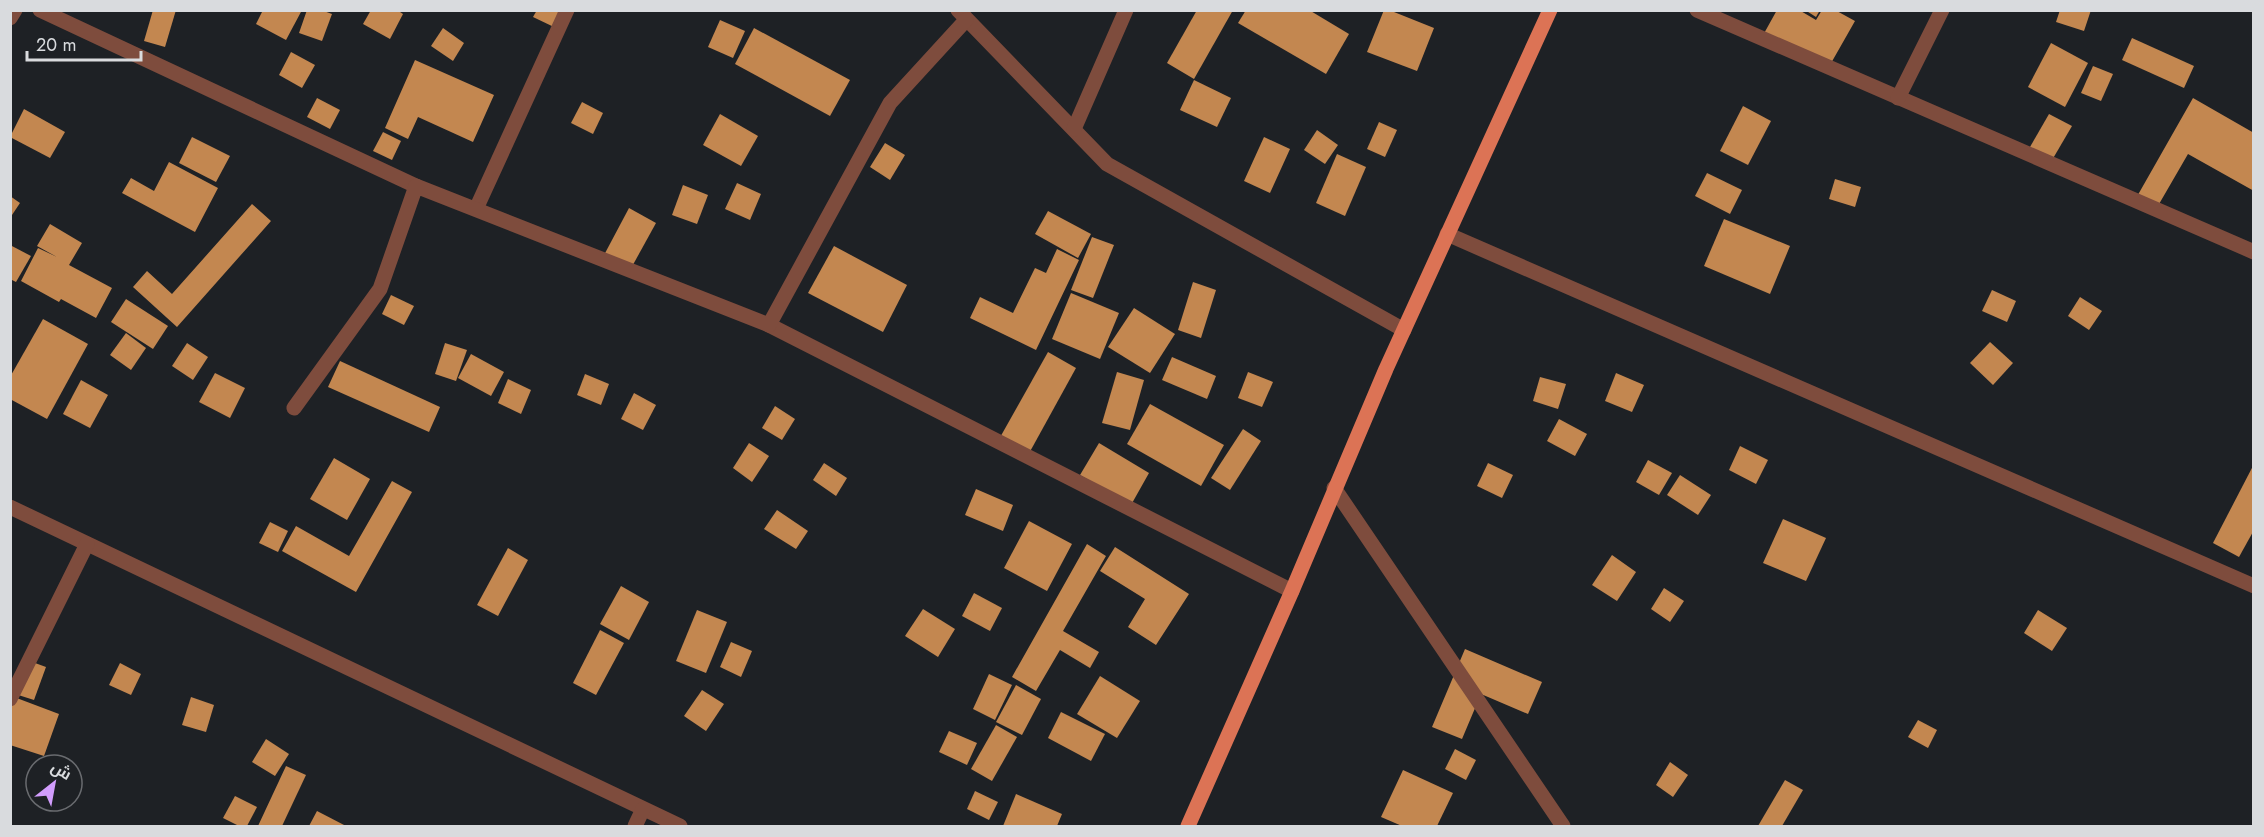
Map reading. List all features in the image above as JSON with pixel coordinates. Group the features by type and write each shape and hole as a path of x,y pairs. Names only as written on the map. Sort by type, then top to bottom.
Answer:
{"main road":[{"path":"1188,826 1404,330 1550,10"}],"street":[{"path":"10,18 15,10"},
{"path":"40,10 416,186 769,325 1292,591"},
{"path":"476,209 567,10"},
{"path":"1074,129 1126,10"},
{"path":"1697,10 2253,252"},
{"path":"1898,98 1941,10"},
{"path":"769,325 890,103 962,15 1107,164 1404,330"},
{"path":"294,408 380,289 416,186"},
{"path":"1448,234 2253,586"},
{"path":"1334,488 1563,826"},
{"path":"10,507 680,826"},
{"path":"10,699 87,544"},
{"path":"635,826 643,809"}],"building":[{"path":"153,10 176,10 165,47 144,41"},
{"path":"263,10 302,10 286,40 256,24"},
{"path":"307,10 321,10 332,14 322,41 299,33"},
{"path":"371,10 397,10 403,14 390,39 363,24"},
{"path":"537,10 564,10 556,28 533,17"},
{"path":"1197,10 1233,10 1194,79 1167,63"},
{"path":"1246,10 1309,10 1349,34 1326,74 1238,23"},
{"path":"1384,10 1434,28 1417,71 1367,52"},
{"path":"1777,10 1799,10 1816,20 1822,10 1835,10 1855,21 1826,72 1762,37"},
{"path":"1805,10 1820,10 1816,17"},
{"path":"2060,10 2091,10 2084,31 2056,22"},
{"path":"720,20 745,31 733,58 708,47"},
{"path":"443,28 464,43 453,61 431,46"},
{"path":"754,28 850,80 830,116 735,64"},
{"path":"2132,38 2194,66 2184,88 2122,60"},
{"path":"2051,43 2088,63 2065,107 2028,87"},
{"path":"291,52 315,65 302,88 279,75"},
{"path":"415,60 494,95 473,142 418,117 408,139 385,128"},
{"path":"2093,66 2113,74 2101,101 2081,93"},
{"path":"1194,80 1231,98 1217,127 1180,110"},
{"path":"317,98 340,110 330,129 307,117"},
{"path":"2193,98 2254,133 2254,191 2188,154 2155,211 2135,200"},
{"path":"582,102 603,113 593,134 571,123"},
{"path":"1743,106 1771,121 1748,165 1720,151"},
{"path":"24,109 65,132 50,158 10,137"},
{"path":"720,114 758,136 741,166 703,145"},
{"path":"2049,114 2072,126 2048,167 2026,154"},
{"path":"1379,122 1397,130 1385,157 1367,149"},
{"path":"1317,130 1338,145 1325,164 1304,150"},
{"path":"383,132 401,141 392,160 373,151"},
{"path":"192,137 230,156 216,182 179,163"},
{"path":"1264,137 1290,149 1270,193 1244,181"},
{"path":"885,143 905,155 890,180 870,167"},
{"path":"1337,154 1366,167 1345,216 1316,203"},
{"path":"169,162 218,188 195,232 122,193 131,178 154,191"},
{"path":"1707,173 1742,190 1730,214 1695,196"},
{"path":"1835,179 1861,187 1855,207 1829,199"},
{"path":"737,183 761,194 750,220 725,209"},
{"path":"683,185 708,195 697,224 672,215"},
{"path":"10,196 20,203 10,218"},
{"path":"252,204 271,221 177,327 133,287 147,271 172,294"},
{"path":"629,208 656,223 629,272 603,257"},
{"path":"1048,211 1091,234 1078,258 1035,234"},
{"path":"1724,219 1790,246 1770,294 1704,266"},
{"path":"50,224 82,243 69,265 112,288 96,318 61,299 59,302 21,281 38,248 57,257 37,246"},
{"path":"1092,237 1114,245 1093,298 1071,290"},
{"path":"10,245 31,256 16,282 10,279"},
{"path":"834,246 907,285 883,332 808,293"},
{"path":"1057,249 1079,260 1036,350 970,318 980,297 1013,313 1035,268 1046,273"},
{"path":"1193,282 1216,290 1201,338 1178,330"},
{"path":"1992,290 2016,301 2007,322 1982,311"},
{"path":"1071,293 1119,313 1100,359 1052,339"},
{"path":"391,295 414,306 404,325 382,314"},
{"path":"2080,297 2102,311 2089,330 2068,316"},
{"path":"126,299 168,326 153,349 111,322"},
{"path":"1134,308 1175,334 1150,373 1108,347"},
{"path":"43,319 88,344 47,419 10,399 10,377"},
{"path":"126,333 146,348 131,370 110,355"},
{"path":"1990,342 2013,363 1993,385 1970,363"},
{"path":"187,343 208,357 193,380 172,366"},
{"path":"445,343 467,350 456,381 435,374"},
{"path":"1048,352 1076,368 1027,457 998,441"},
{"path":"471,354 504,372 491,396 458,378"},
{"path":"1172,357 1216,376 1207,399 1162,380"},
{"path":"340,361 440,407 429,432 328,387"},
{"path":"1117,372 1144,380 1130,430 1102,423"},
{"path":"1248,372 1273,382 1262,407 1238,398"},
{"path":"215,373 245,388 230,418 199,402"},
{"path":"1616,373 1644,385 1632,412 1605,401"},
{"path":"585,374 609,384 601,405 577,395"},
{"path":"1540,377 1566,384 1558,409 1533,401"},
{"path":"508,379 531,390 521,414 498,403"},
{"path":"81,380 108,395 90,428 63,414"},
{"path":"634,393 656,405 643,430 621,419"},
{"path":"1150,404 1224,445 1201,486 1127,444"},
{"path":"775,406 795,419 782,440 762,428"},
{"path":"1559,419 1587,434 1575,456 1547,441"},
{"path":"1243,429 1261,441 1230,490 1211,478"},
{"path":"749,443 769,456 752,482 733,468"},
{"path":"1099,443 1149,473 1131,505 1080,475"},
{"path":"1740,446 1768,460 1756,484 1729,470"},
{"path":"334,458 370,479 347,520 310,499"},
{"path":"1648,460 1672,473 1659,495 1636,482"},
{"path":"824,463 847,478 836,496 813,480"},
{"path":"1488,463 1513,475 1502,498 1477,486"},
{"path":"2254,464 2254,530 2239,557 2213,543"},
{"path":"1680,475 1711,495 1698,515 1667,495"},
{"path":"392,481 412,492 356,592 282,551 296,526 349,556"},
{"path":"976,489 1013,505 1003,531 965,515"},
{"path":"777,510 808,531 796,549 764,529"},
{"path":"1783,519 1826,538 1806,581 1763,563"},
{"path":"1029,521 1072,544 1047,591 1004,568"},
{"path":"270,522 288,531 278,552 259,543"},
{"path":"1087,544 1106,556 1063,631 1099,652 1090,668 1060,650 1036,691 1012,677"},
{"path":"1115,547 1189,594 1156,645 1128,627 1145,599 1100,571"},
{"path":"508,548 528,560 498,616 477,605"},
{"path":"1612,555 1636,572 1617,601 1592,585"},
{"path":"621,586 649,602 629,640 600,624"},
{"path":"1664,588 1684,601 1670,622 1651,609"},
{"path":"974,593 1002,608 990,631 962,616"},
{"path":"923,609 955,629 938,657 905,636"},
{"path":"697,610 727,622 706,673 676,661"},
{"path":"2038,610 2067,628 2052,651 2024,633"},
{"path":"600,630 624,643 596,695 573,683"},
{"path":"731,642 752,651 741,677 720,667"},
{"path":"1465,649 1542,682 1528,714 1481,694 1462,739 1432,727"},
{"path":"24,659 46,667 34,700 12,693"},
{"path":"120,663 141,674 131,695 109,685"},
{"path":"989,674 1012,685 995,720 973,709"},
{"path":"1100,676 1140,701 1117,738 1077,714"},
{"path":"1016,685 1041,699 1022,735 996,722"},
{"path":"702,690 724,704 706,731 684,716"},
{"path":"14,697 59,714 45,753 35,753 10,745 10,708"},
{"path":"191,697 214,705 206,732 182,725"},
{"path":"1061,712 1105,734 1091,761 1048,738"},
{"path":"1918,720 1937,730 1928,748 1908,737"},
{"path":"996,725 1017,737 992,781 971,769"},
{"path":"949,731 977,743 967,765 939,752"},
{"path":"266,739 289,754 275,776 252,762"},
{"path":"1455,749 1476,760 1466,780 1445,769"},
{"path":"1670,762 1688,775 1673,797 1656,785"},
{"path":"286,766 306,775 282,826 258,826"},
{"path":"1403,770 1453,793 1437,826 1402,826 1381,817"},
{"path":"1785,780 1803,790 1782,826 1758,826"},
{"path":"975,791 998,802 989,820 967,809"},
{"path":"1016,794 1062,814 1057,826 1003,826"},
{"path":"235,796 257,807 247,826 239,826 223,818"},
{"path":"317,811 346,826 309,826"}]}
